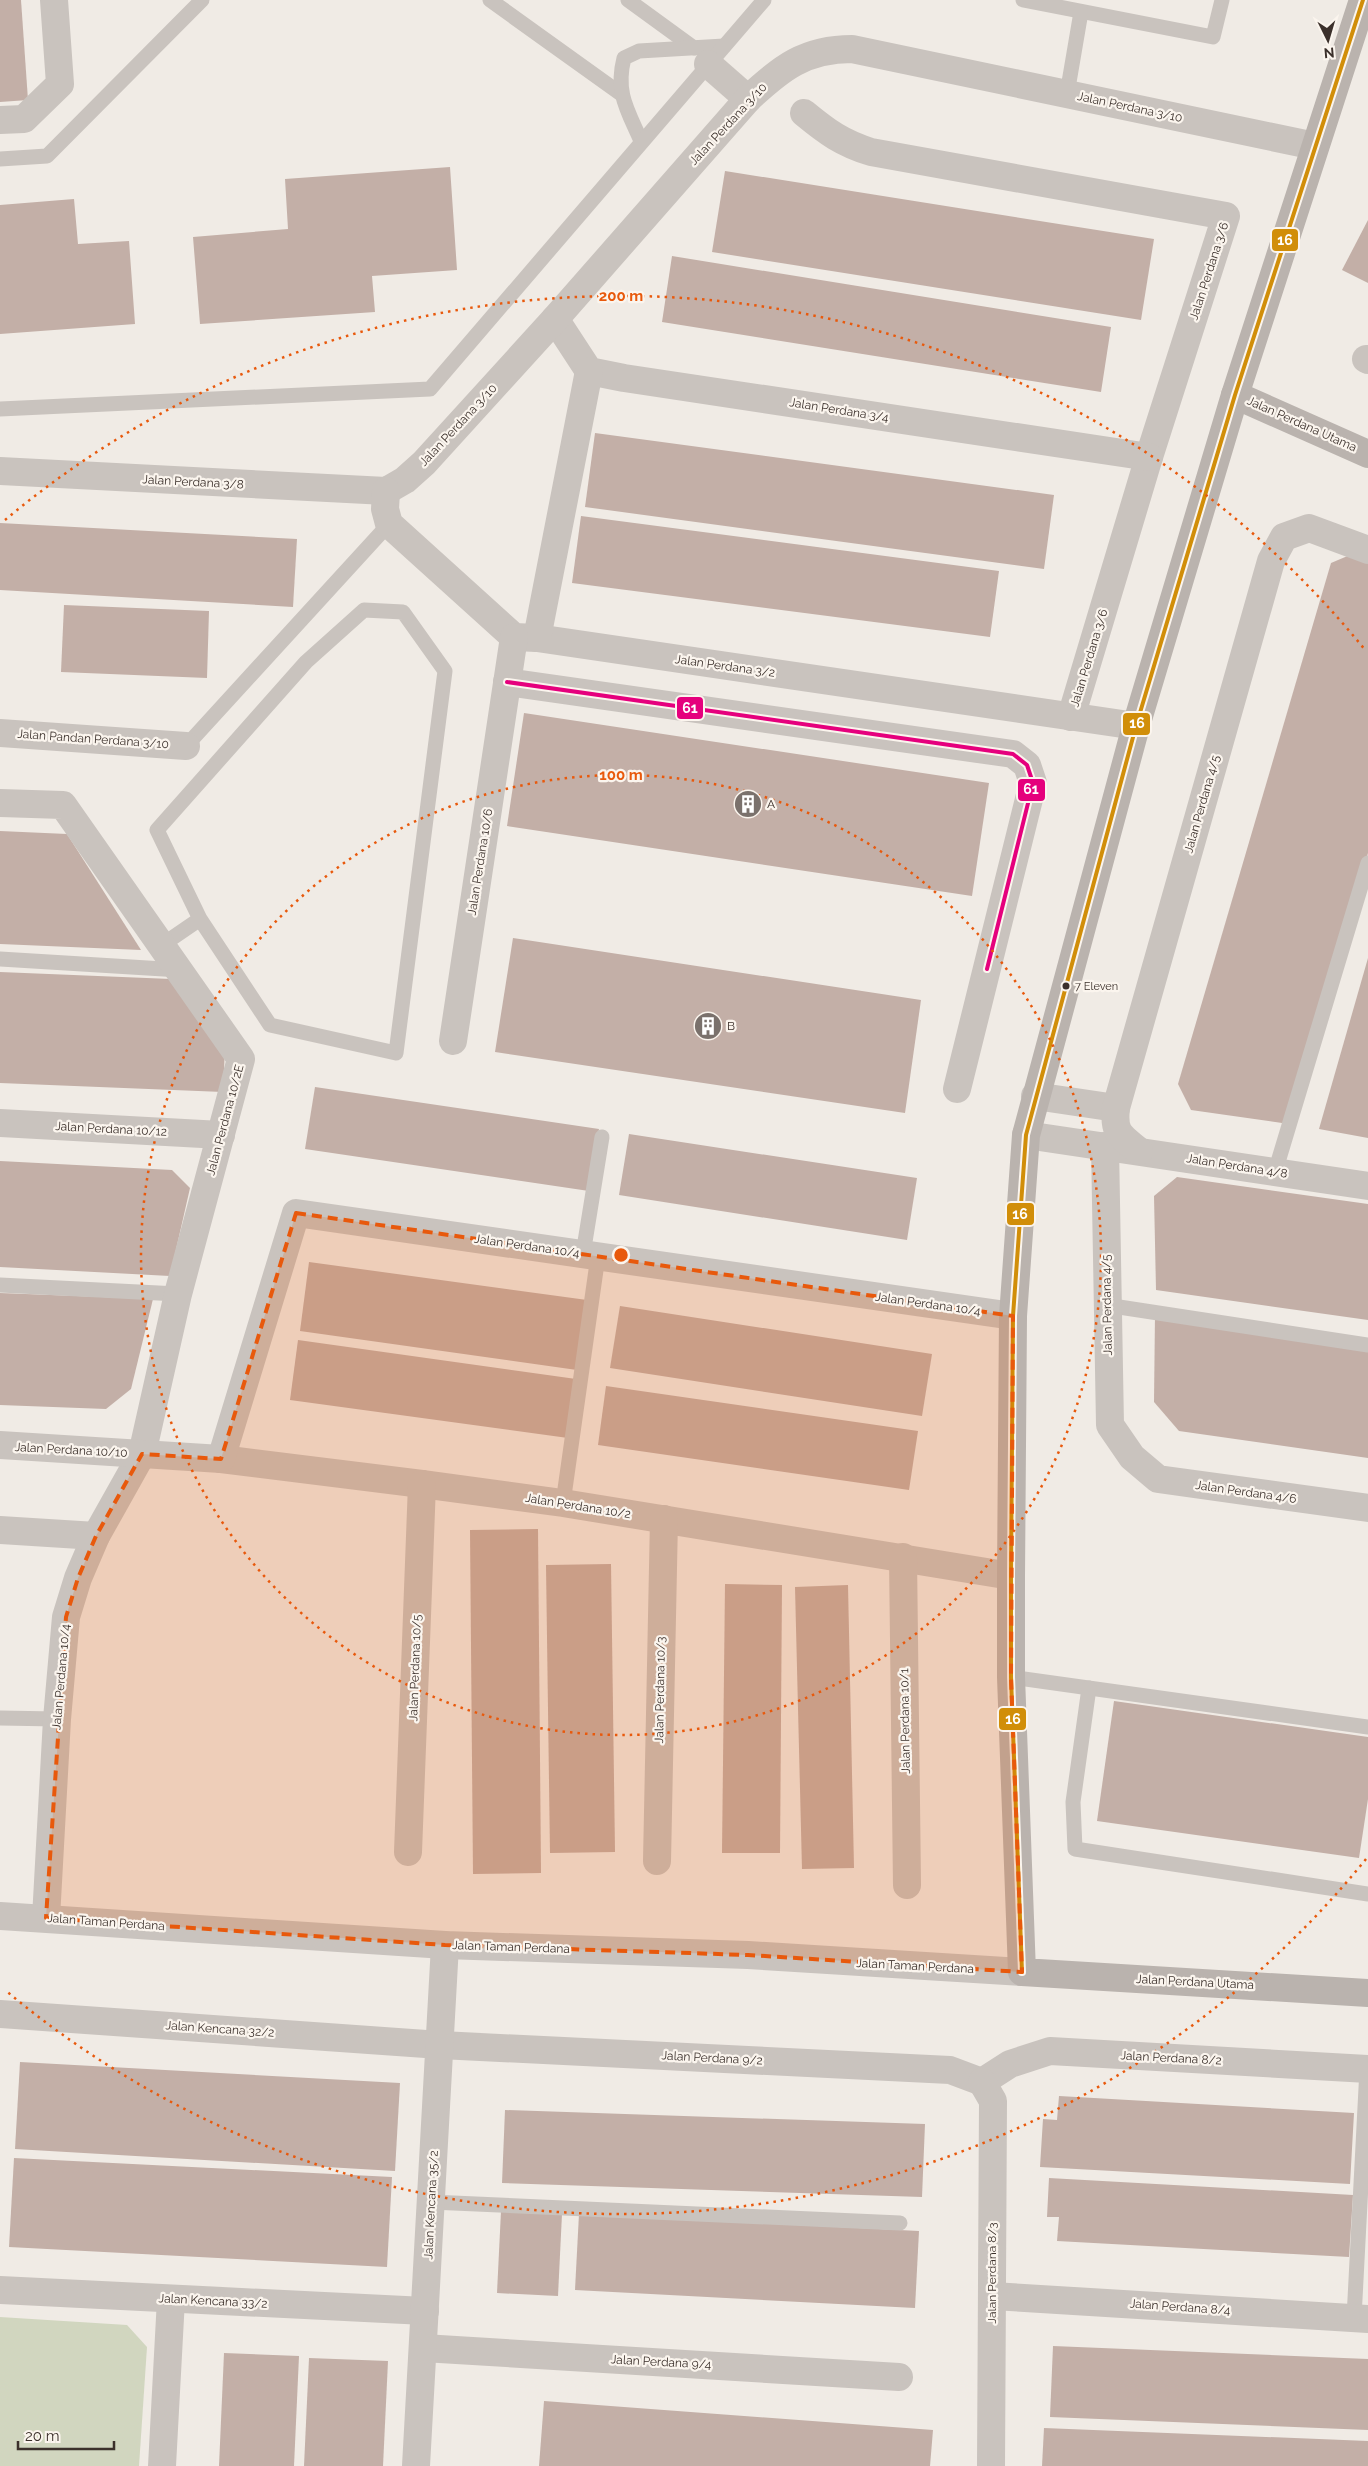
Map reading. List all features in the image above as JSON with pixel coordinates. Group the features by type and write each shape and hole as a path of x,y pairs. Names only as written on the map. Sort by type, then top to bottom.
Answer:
{"street":[{"path":"0,120 24,119 60,84 54,0"},
{"path":"1022,1972 1011,1677 1013,1316 1026,1135 1136,726 1235,394 1363,0"},
{"name":"Jalan Perdana 3/10","path":"386,491 405,480 424,463 555,319 748,99 783,68 807,55 835,49 852,49 1314,146"},
{"path":"709,53 748,99"},
{"name":"Jalan Perdana 3/6","path":"804,113 830,135 846,144 871,152 1226,216 1149,457 1071,717"},
{"path":"555,319 589,371"},
{"name":"Jalan Perdana 3/4","path":"589,371 624,378 1149,457"},
{"name":"Jalan Perdana 10/6","path":"453,1041 507,682 525,638 589,371"},
{"name":"Jalan Perdana Utama","path":"1235,394 1368,454"},
{"name":"Jalan Perdana 3/8","path":"0,471 386,491"},
{"path":"386,491 385,509 389,524 525,638"},
{"name":"Jalan Perdana 4/5","path":"1139,1151 1117,1134 1114,1122 1116,1108 1271,561 1284,537 1309,528 1368,550"},
{"name":"Jalan Perdana 3/2","path":"525,638 1136,726"},
{"path":"507,682 1014,754 1027,765 1033,783 957,1089"},
{"name":"Jalan Pandan Perdana 3/10","path":"0,732 186,746"},
{"name":"Jalan Perdana 10/2E","path":"0,803 63,805 241,1059 178,1294 142,1454"},
{"path":"1035,1096 1116,1108"},
{"name":"Jalan Perdana 10/12","path":"0,1124 221,1135"},
{"name":"Jalan Perdana 4/8","path":"1026,1135 1368,1186"},
{"name":"Jalan Perdana 4/5","path":"1105,1146 1106,1306 1110,1425 1132,1457"},
{"name":"Jalan Perdana 10/4","path":"221,1459 296,1213 1013,1316"},
{"name":"Jalan Perdana 10/10","path":"0,1446 142,1454"},
{"name":"Jalan Perdana 10/4","path":"46,1918 57,1719 66,1617 78,1578 96,1536 142,1454"},
{"name":"Jalan Perdana 10/2","path":"142,1454 221,1459 563,1503 1012,1576"},
{"name":"Jalan Perdana 4/6","path":"1132,1457 1158,1479 1368,1508"},
{"name":"Jalan Perdana 10/5","path":"408,1852 422,1484"},
{"name":"Jalan Perdana 10/3","path":"657,1861 664,1519"},
{"path":"0,1530 96,1536"},
{"name":"Jalan Perdana 10/1","path":"903,1557 907,1884"},
{"name":"Jalan Taman Perdana","path":"0,1916 446,1945 748,1956 1022,1972"},
{"name":"Jalan Kencana 35/2","path":"416,2466 446,1945"},
{"name":"Jalan Perdana Utama","path":"1022,1972 1368,1993"},
{"name":"Jalan Kencana 32/2","path":"0,2014 440,2045"},
{"name":"Jalan Perdana 9/2","path":"440,2045 950,2070 982,2082"},
{"name":"Jalan Perdana 8/2","path":"982,2082 1010,2064 1050,2051 1368,2069"},
{"name":"Jalan Perdana 8/3","path":"982,2082 993,2101 991,2466"},
{"name":"Jalan Kencana 33/2","path":"0,2290 425,2311"},
{"name":"Jalan Perdana 8/4","path":"992,2296 1361,2319"},
{"path":"162,2466 171,2299"},
{"name":"Jalan Perdana 9/4","path":"423,2348 898,2377"}],"lane":[{"path":"0,160 47,156 202,0"},
{"path":"490,0 621,94"},
{"path":"628,0 709,53"},
{"path":"0,409 430,389 642,141 709,53 764,0"},
{"path":"1023,0 1213,36 1222,0"},
{"path":"1067,94 1081,12"},
{"path":"642,141 621,94 621,70 624,58 639,51 709,53"},
{"path":"186,746 389,524"},
{"path":"364,610 403,612 445,671 396,1054 270,1025 200,920 157,830 306,662 364,610"},
{"path":"1275,1172 1368,863"},
{"path":"162,945 200,920"},
{"path":"0,959 180,970"},
{"path":"563,1503 602,1137"},
{"path":"0,1285 178,1294"},
{"path":"1106,1306 1368,1345"},
{"path":"1011,1677 1368,1727"},
{"path":"1089,1688 1073,1802 1075,1848 1368,1894"},
{"path":"0,1718 57,1719"},
{"path":"1361,2319 1368,2069"},
{"path":"431,2202 900,2223"}],"highlighted area":[{"path":"296,1213 1013,1316 1011,1677 1022,1972 748,1955 445,1945 46,1918 66,1617 78,1578 96,1536 142,1454 221,1459"}],"green space":[{"path":"0,2317 127,2325 147,2347 139,2466 0,2466"}],"building":[{"path":"0,0 21,0 28,100 0,102"},
{"path":"450,167 457,270 372,276 375,312 200,324 193,237 288,229 285,179"},
{"path":"725,171 1154,239 1141,320 712,252"},
{"path":"74,199 78,244 129,241 135,324 0,334 0,205"},
{"path":"1368,220 1368,283 1342,270"},
{"path":"672,256 1111,327 1101,392 662,322"},
{"path":"595,433 1054,495 1044,569 585,507"},
{"path":"581,516 999,571 990,637 572,583"},
{"path":"0,523 297,539 293,607 0,590"},
{"path":"1357,552 1368,557 1368,853 1289,1124 1191,1110 1178,1084 1331,563"},
{"path":"64,605 209,611 207,678 61,672"},
{"name":"A","path":"524,713 989,783 972,896 507,826"},
{"path":"0,831 67,834 141,950 0,944"},
{"name":"B","path":"513,938 921,1000 905,1113 495,1052"},
{"path":"1368,958 1368,1138 1319,1129"},
{"path":"0,972 171,979 225,1047 223,1092 0,1083"},
{"path":"315,1087 599,1129 589,1191 305,1149"},
{"path":"629,1134 917,1178 907,1240 619,1195"},
{"path":"0,1161 172,1170 190,1188 170,1276 0,1267"},
{"path":"1177,1177 1368,1204 1368,1320 1156,1290 1154,1196"},
{"path":"309,1262 587,1300 577,1370 300,1331"},
{"path":"0,1293 153,1299 131,1389 106,1409 0,1405"},
{"path":"620,1306 932,1354 922,1416 610,1368"},
{"path":"1155,1314 1368,1346 1368,1458 1179,1431 1154,1402"},
{"path":"298,1340 576,1379 568,1438 290,1400"},
{"path":"606,1386 918,1431 909,1490 598,1445"},
{"path":"538,1529 541,1873 473,1874 470,1530"},
{"path":"611,1564 615,1852 550,1853 546,1565"},
{"path":"725,1584 782,1585 780,1853 722,1853"},
{"path":"848,1585 854,1868 802,1869 795,1587"},
{"path":"1114,1701 1368,1737 1368,1799 1359,1858 1097,1821"},
{"path":"20,2062 400,2083 395,2171 15,2149"},
{"path":"1059,2096 1354,2113 1350,2184 1040,2167 1043,2119 1057,2120"},
{"path":"505,2110 925,2124 922,2197 502,2183"},
{"path":"14,2158 392,2177 387,2267 9,2247"},
{"path":"1049,2178 1353,2195 1349,2257 1057,2241 1059,2217 1047,2217"},
{"path":"501,2211 562,2214 558,2296 497,2293"},
{"path":"579,2214 919,2231 915,2308 575,2290"},
{"path":"1053,2346 1368,2359 1368,2430 1050,2417"},
{"path":"224,2353 299,2356 294,2466 219,2466"},
{"path":"309,2358 388,2361 383,2466 304,2466"},
{"path":"544,2401 933,2430 930,2466 539,2466"},
{"path":"1044,2428 1368,2441 1368,2466 1042,2466"}],"transit line":[{"name":"16","path":"1022,1972 1011,1677 1011,1576 1013,1316 1026,1135 1136,726 1235,395 1363,0"},
{"name":"61","path":"507,682 1013,754 1027,765 1033,783 987,969"}],"place":[{"name":"A","path":"748,804"},
{"name":"7 Eleven","path":"1066,986"},
{"name":"B","path":"708,1026"}]}
